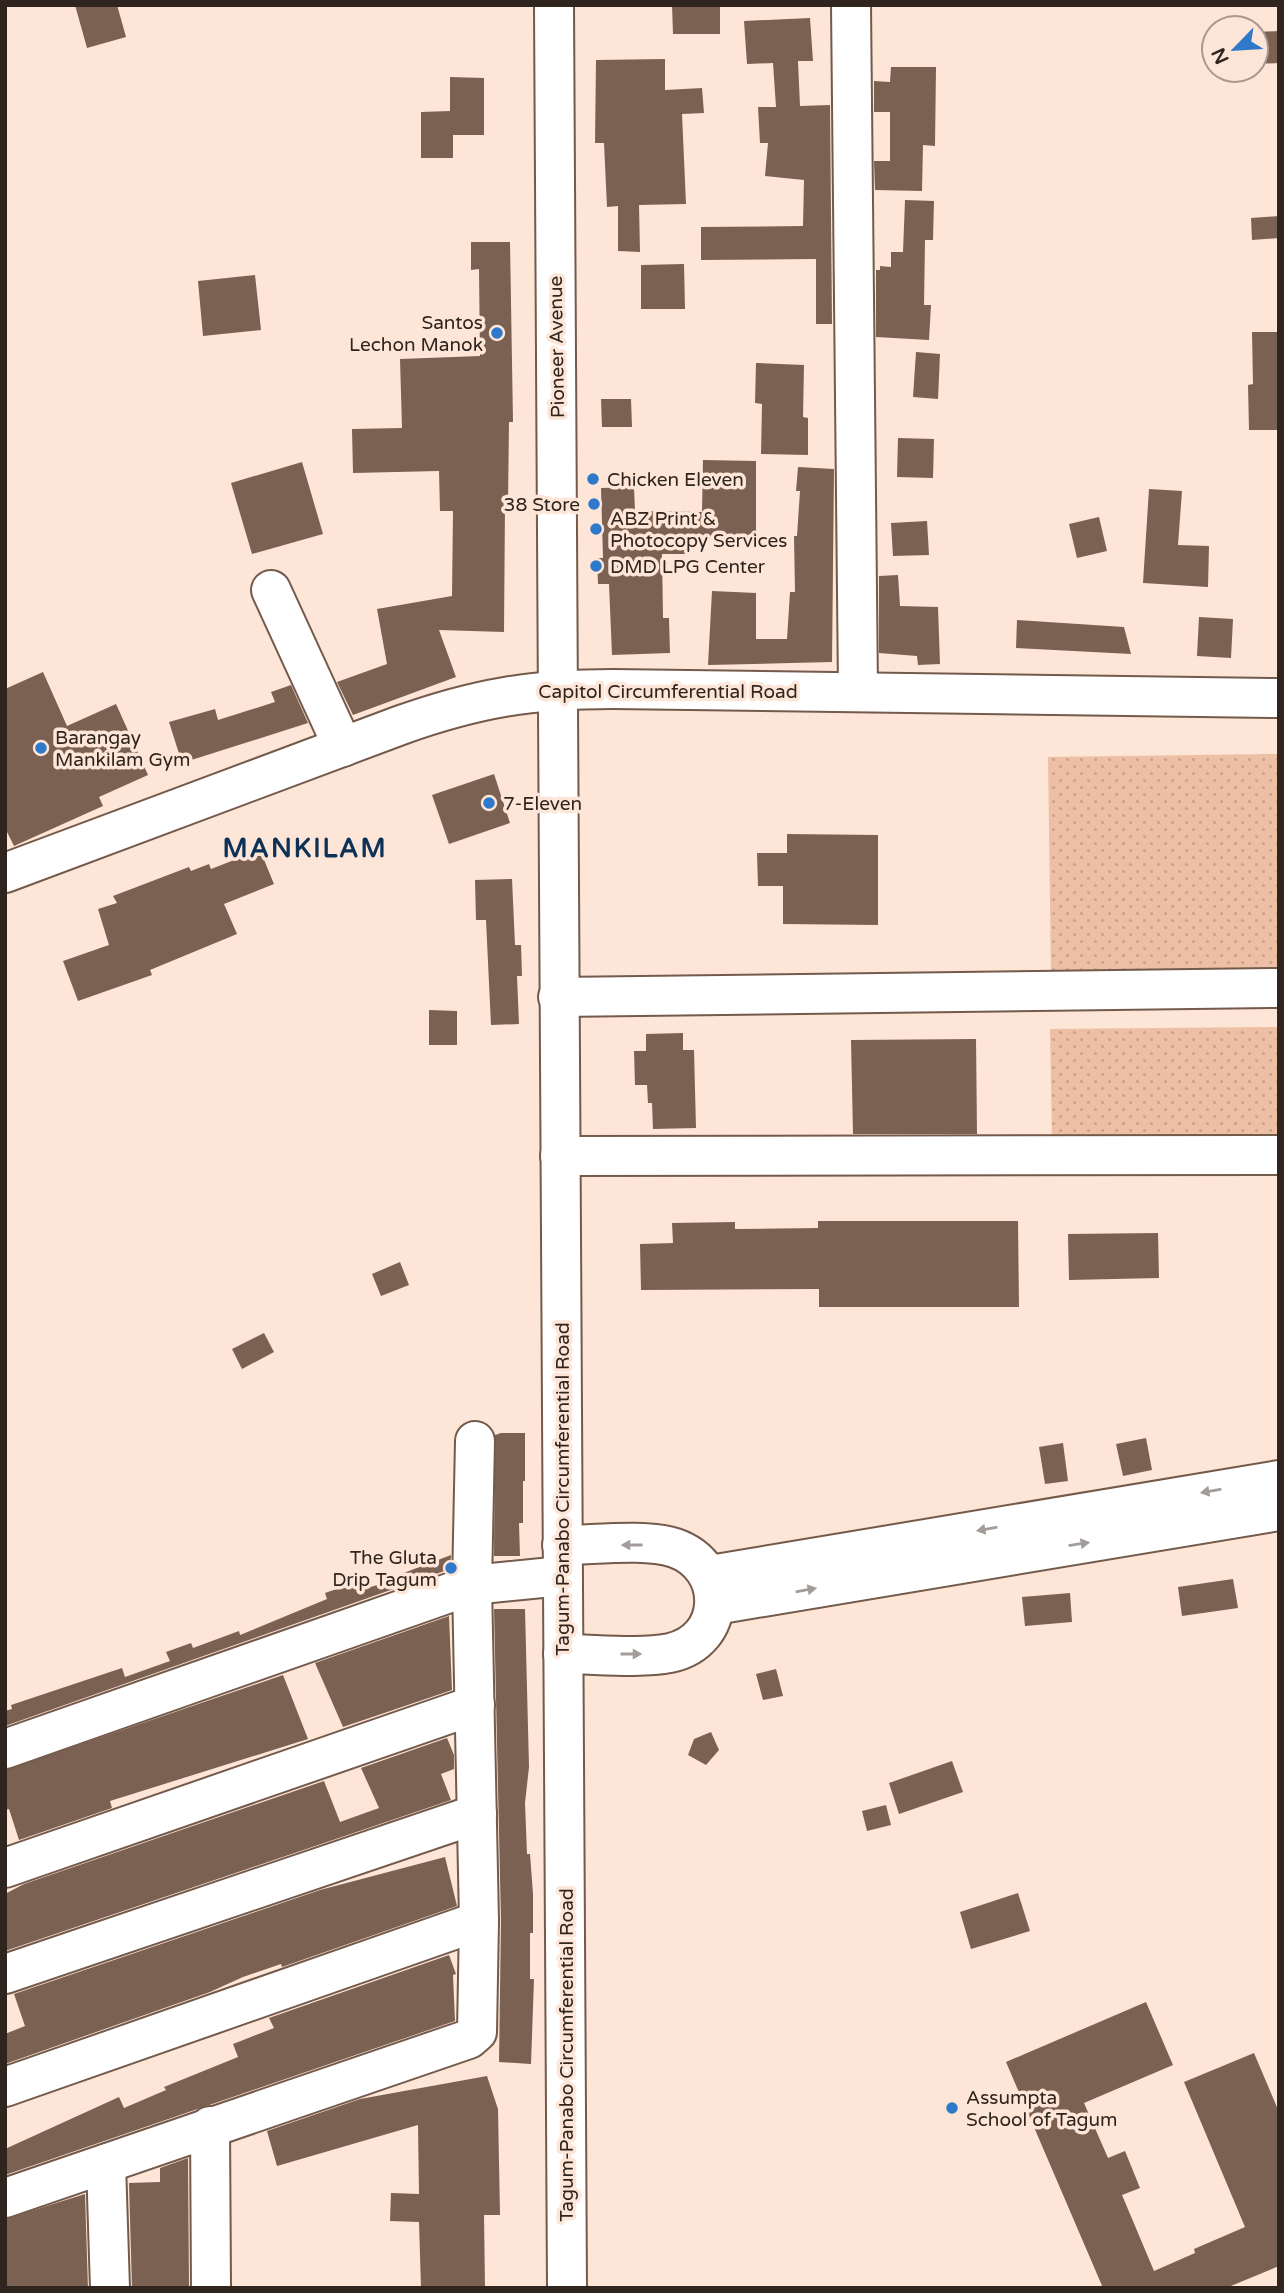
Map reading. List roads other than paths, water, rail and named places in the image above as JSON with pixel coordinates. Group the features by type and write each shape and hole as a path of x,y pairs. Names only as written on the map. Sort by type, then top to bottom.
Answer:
{"main road":[{"name":"Pioneer Avenue","path":"554,5 559,689"},
{"path":"851,5 858,690"},
{"path":"271,590 344,747"},
{"name":"Capitol Circumferential Road","path":"5,873 471,702 559,689 858,690 1279,698"},
{"name":"Tagum-Panabo Circumferential Road","path":"559,689 558,997 567,2288"},
{"path":"558,997 1279,988"},
{"path":"560,1156 1279,1155"},
{"path":"5,2198 469,2039 480,2027 472,1585 475,1441"},
{"path":"712,1590 1267,1497"},
{"path":"5,1749 472,1585 562,1561 671,1547 695,1558 712,1590 711,1619 697,1639 669,1653 563,1654"},
{"path":"5,1868 475,1705"},
{"path":"5,1974 477,1814"},
{"path":"5,2087 479,1921"},
{"path":"210,2126 211,2288"},
{"path":"106,2164 110,2288"}],"place":[{"name":"Santos Lechon Manok","path":"497,333"},
{"name":"Chicken Eleven","path":"593,479"},
{"name":"38 Store","path":"594,504"},
{"name":"ABZ Print & Photocopy Services","path":"596,529"},
{"name":"DMD LPG Center","path":"596,566"},
{"name":"Barangay Mankilam Gym","path":"41,748"},
{"name":"7-Eleven","path":"489,803"},
{"name":"The Gluta Drip Tagum","path":"451,1568"},
{"name":"Assumpta School of Tagum","path":"952,2108"}],"district":[{"name":"MANKILAM","path":"305,848"}]}
